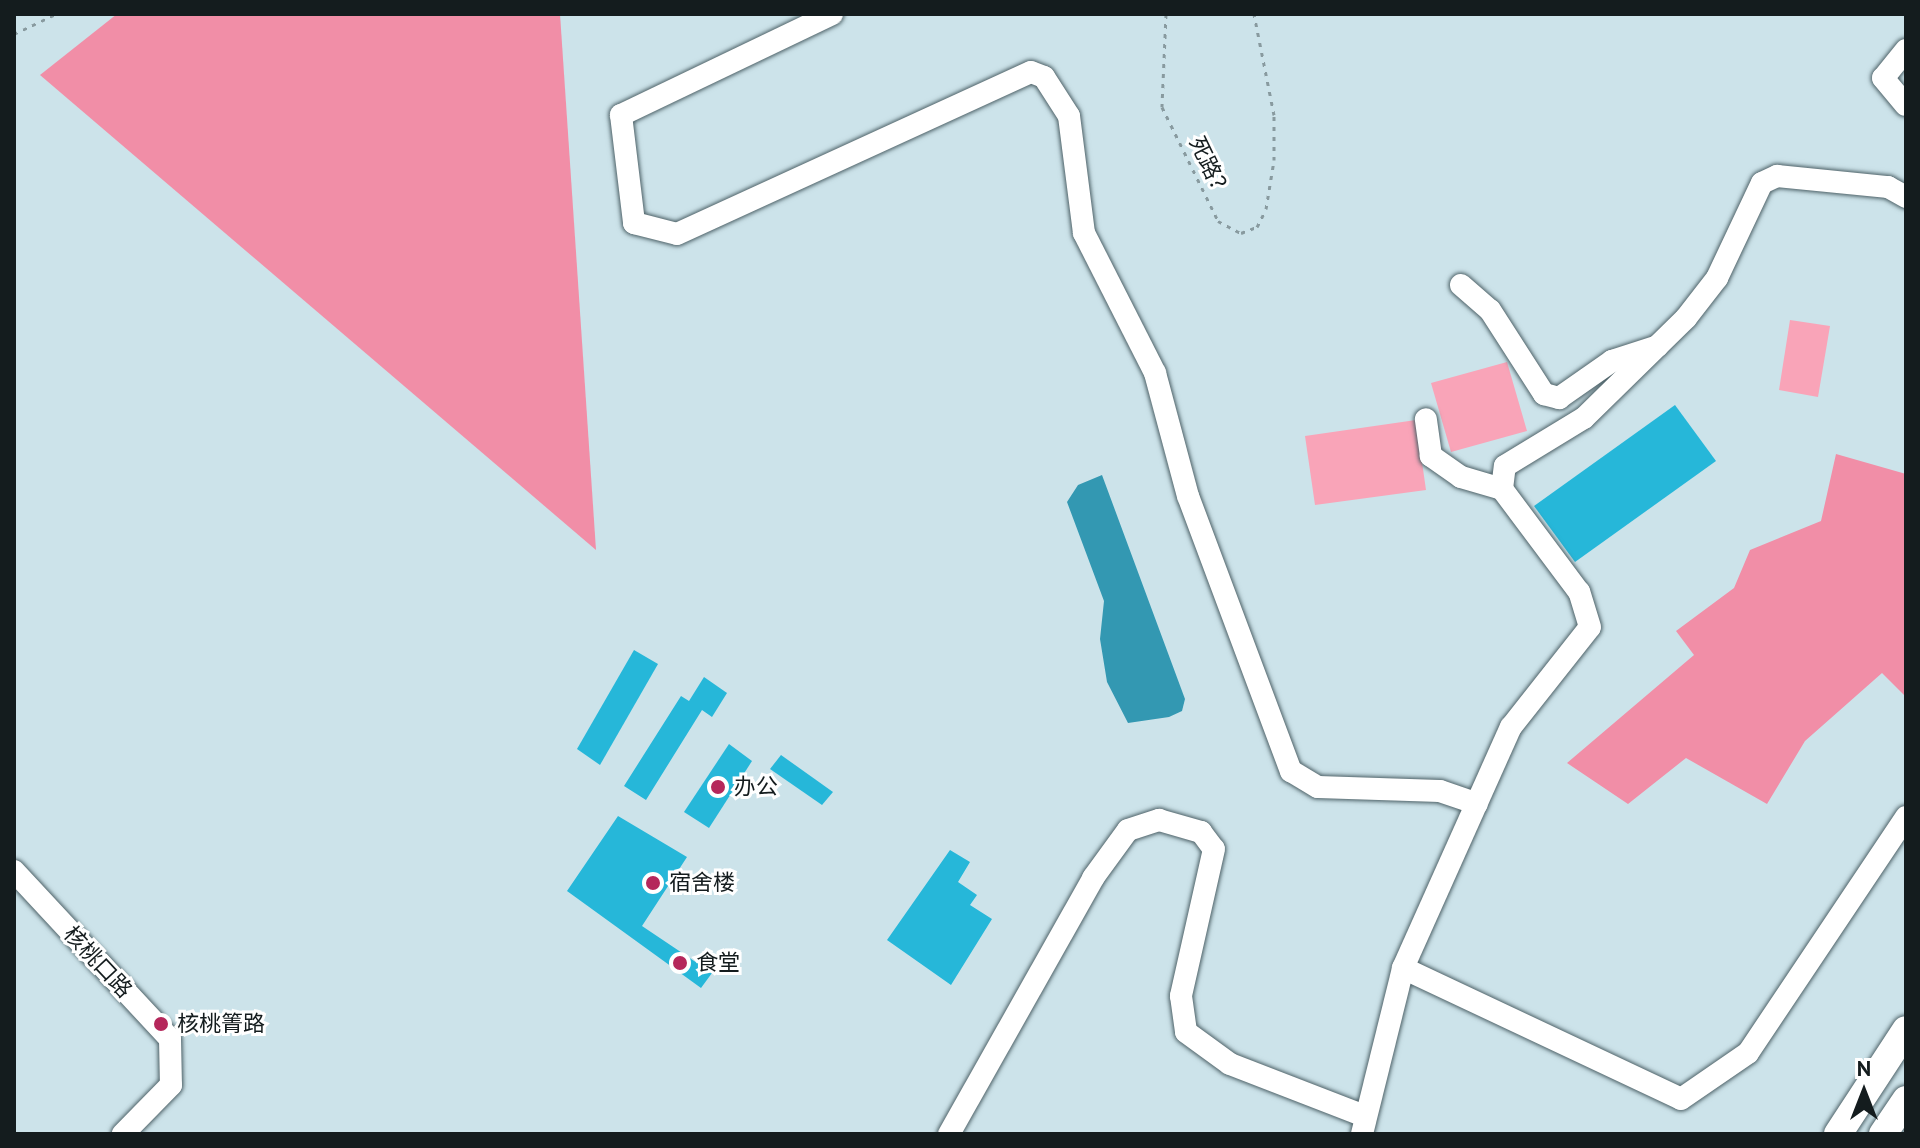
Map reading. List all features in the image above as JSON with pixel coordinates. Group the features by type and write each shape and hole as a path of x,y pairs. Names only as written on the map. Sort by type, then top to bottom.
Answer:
{"main road":[{"path":"1838,1134 1906,1030"},
{"path":"1883,1134 1906,1100"}],"street":[{"path":"832,14 621,115 634,223 677,234 1031,72 1044,77 1069,116 1084,233 1155,373 1188,496 1291,771 1318,787 1440,791 1477,804"},
{"path":"1906,50 1883,78 1906,105"},
{"path":"1502,489 1505,466 1584,418 1663,344 1717,278 1762,183 1777,176 1872,185 1906,197"},
{"path":"1461,285 1490,310 1544,394 1559,398 1612,361 1663,344"},
{"path":"949,1134 1093,878 1128,830 1159,820 1201,832 1214,849 1181,996 1186,1032 1230,1064 1363,1125 1403,968 1511,727 1590,627 1579,592 1502,489 1442,467 1431,456 1426,419"},
{"path":"1403,968 1681,1099 1748,1053 1906,817"},
{"name":"核桃口路","path":"14,871 170,1039 171,1085 123,1134"}],"path":[{"path":"14,34 56,14"},
{"name":"死路？","path":"1166,14 1162,107 1224,227 1241,233 1257,227 1266,209 1274,115 1254,14"}],"shaded area":[{"path":"117,14 560,14 596,550 40,75"},
{"path":"1790,320 1830,326 1818,397 1779,390"},
{"path":"1507,362 1527,431 1451,452 1431,383"},
{"path":"1416,420 1426,490 1315,505 1305,436"},
{"path":"1836,454 1906,474 1906,697 1882,673 1805,741 1767,804 1686,758 1628,804 1567,763 1694,655 1676,631 1734,588 1750,550 1821,521"}],"water":[{"path":"1102,475 1185,699 1182,711 1169,717 1128,723 1107,682 1100,639 1104,601 1067,502 1078,485"}],"building":[{"path":"1675,405 1716,461 1575,562 1534,506"},
{"path":"634,650 658,664 600,765 577,749"},
{"path":"704,677 727,693 712,717 702,710 646,800 624,786 681,696 689,701"},
{"name":"办公","path":"729,744 752,761 709,828 684,812"},
{"path":"781,755 833,792 822,805 770,769"},
{"path":"618,816 687,857 642,926 712,973 701,988 567,891"},
{"path":"950,850 970,862 958,882 977,895 970,905 992,919 951,985 887,940"}],"place":[{"name":"办公","path":"718,787"},
{"name":"宿舍楼","path":"653,883"},
{"name":"食堂","path":"680,963"},
{"name":"核桃箐路","path":"161,1024"}]}
